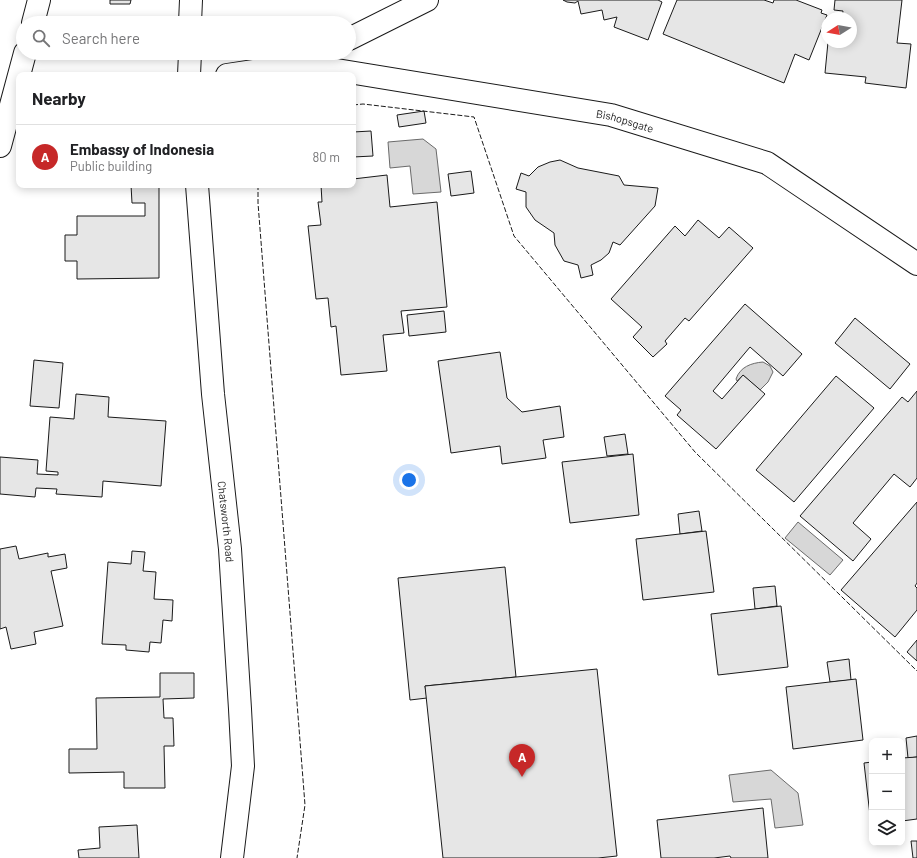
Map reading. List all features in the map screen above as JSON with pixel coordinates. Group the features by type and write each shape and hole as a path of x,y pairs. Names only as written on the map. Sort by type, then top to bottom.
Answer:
{"street":[{"path":"35,16 39,0"},
{"path":"190,16 191,0"},
{"path":"356,36 427,0"},
{"path":"20,72 23,60"},
{"path":"189,72 190,60"},
{"path":"255,72 300,64 308,60"},
{"name":"Bishopsgate","path":"300,64 349,72"},
{"name":"Bishopsgate","path":"356,73 611,115 768,163 917,264"},
{"path":"0,146 16,86"},
{"name":"Chatsworth Road","path":"197,188 213,394 230,549 243,766 232,858"}],"shaded area":[{"path":"423,139 436,149 441,192 413,194 410,166 390,168 388,142"},
{"path":"763,362 770,366 773,372 768,382 760,390 743,375 737,381 736,379 740,371 746,366"},
{"path":"798,522 843,560 830,575 785,538"},
{"path":"771,770 798,793 803,825 775,828 771,799 733,802 729,775"}],"building":[{"path":"110,0 131,0 130,4 110,4"},
{"path":"563,0 658,0 662,2 648,40 614,27 617,17 604,20 602,10 581,14 578,1 575,3"},
{"path":"677,0 764,0 773,3 774,0 796,0 822,10 821,30 809,60 795,54 784,83 663,34"},
{"path":"835,0 902,0 897,43 911,44 906,88 865,83 866,77 825,73 827,48 857,48 857,12 843,12 834,10"},
{"path":"424,111 426,123 399,127 397,115"},
{"path":"371,131 373,156 356,157 356,132"},
{"path":"560,160 578,168 619,176 624,185 658,188 655,206 620,245 613,242 609,253 601,260 591,265 593,275 581,278 578,265 564,261 555,245 554,233 535,220 526,207 526,192 516,189 521,173 529,176 538,167"},
{"path":"471,171 474,193 451,196 448,174"},
{"path":"387,175 390,207 437,202 447,307 401,311 404,333 383,335 387,371 341,375 336,326 331,327 328,298 316,299 308,226 321,225 318,202 322,202 321,188 356,188 356,179"},
{"path":"131,188 159,188 159,278 77,279 77,261 65,261 65,235 77,235 77,216 145,216 145,203 132,203"},
{"path":"698,220 719,238 729,227 753,248 689,321 685,318 665,341 667,344 653,357 633,337 642,327 611,299 675,226 685,236"},
{"path":"745,304 802,354 783,376 750,347 713,391 722,399 743,375 765,394 716,449 677,415 681,410 665,396"},
{"path":"444,311 446,332 409,336 407,315"},
{"path":"855,318 910,364 890,389 835,343"},
{"path":"500,352 507,398 522,412 560,406 564,437 543,440 546,458 502,464 500,446 451,453 438,361"},
{"path":"34,360 63,363 59,408 30,406"},
{"path":"836,376 874,408 794,502 756,470"},
{"path":"917,391 917,478 910,487 894,474 853,523 871,539 853,561 800,516 902,397 908,402"},
{"path":"76,394 109,397 108,417 166,421 161,486 103,481 102,497 56,494 57,489 36,488 35,497 0,494 0,457 38,460 37,474 58,475 58,472 46,471 50,417 74,419"},
{"path":"625,434 628,454 607,456 604,437"},
{"path":"633,454 639,515 570,523 562,462"},
{"path":"917,502 917,583 915,586 917,588 917,610 895,637 841,590"},
{"path":"699,511 702,531 680,534 678,514"},
{"path":"706,531 714,592 643,600 636,539"},
{"path":"16,546 19,559 48,553 48,557 65,554 67,568 51,571 63,626 34,632 36,644 11,649 6,627 0,629 0,549"},
{"path":"132,551 145,552 143,571 156,572 154,599 173,600 172,621 163,620 161,643 150,642 149,652 126,650 126,645 102,644 108,562 131,564"},
{"path":"505,567 516,677 425,686 427,698 410,700 398,578"},
{"path":"775,586 777,606 755,609 753,588"},
{"path":"781,606 788,667 718,675 711,614"},
{"path":"917,640 917,661 907,652"},
{"path":"849,659 851,680 830,682 827,662"},
{"path":"597,669 617,856 598,858 443,858 425,686"},
{"path":"160,673 194,673 194,698 163,699 164,718 173,718 174,746 164,746 165,788 124,788 124,772 69,773 69,749 97,749 96,698 160,697"},
{"path":"856,679 863,740 793,749 786,687"},
{"path":"917,736 917,757 908,758 906,738"},
{"path":"917,757 917,819 905,821 905,774 905,758"},
{"path":"869,762 869,807 864,763"},
{"path":"763,808 768,858 731,858 730,856 714,858 661,858 657,820"},
{"path":"137,825 139,858 79,858 78,850 100,848 99,827"},
{"path":"911,841 917,841 917,858 913,858"}],"fence":[{"path":"356,105 363,104 474,117 514,236 695,452 917,671"},
{"path":"258,188 305,805 297,858"}],"place":[{"name":"Embassy of Indonesia","path":"522,777"}]}
